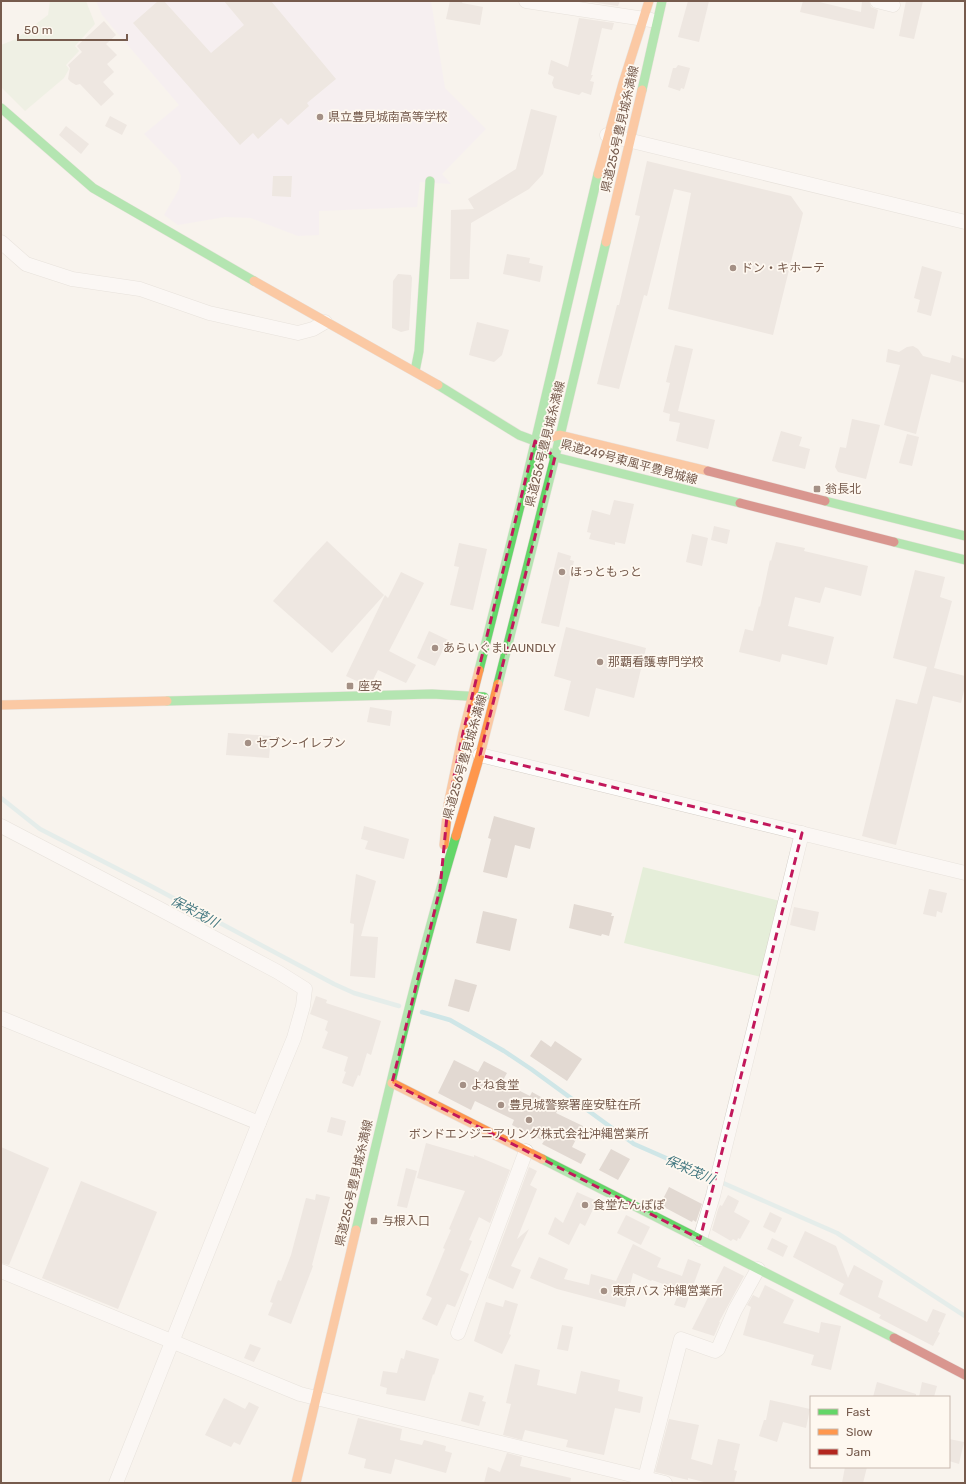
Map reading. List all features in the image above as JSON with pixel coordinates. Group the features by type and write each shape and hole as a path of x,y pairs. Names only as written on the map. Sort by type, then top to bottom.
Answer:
{"main road":[{"name":"県道256号豊見城糸満線","path":"440,889 448,805 472,696 535,441 607,135 649,1"},
{"name":"県道256号豊見城糸満線","path":"296,1483 380,1123 392,1083 440,889 480,755 555,457 662,1"},
{"path":"1,108 93,188 325,322 414,371 519,435 535,441"},
{"path":"414,371 419,351 430,181"},
{"name":"県道249号東風平豊見城線","path":"535,441 560,435 965,536"},
{"name":"県道249号東風平豊見城線","path":"535,441 555,457 965,560"},
{"path":"1,705 432,694 494,698"},
{"path":"392,1083 965,1375"}],"street":[{"path":"877,1 893,5"},
{"path":"535,2 658,21"},
{"path":"607,135 965,222"},
{"path":"1,242 26,264 72,279 140,289 209,313 298,333 312,329 325,322"},
{"path":"480,755 965,873"},
{"path":"1,826 278,972 305,989 303,1006 294,1038 116,1483"},
{"path":"700,1239 713,1196 802,833"},
{"path":"1,1018 259,1123"},
{"path":"458,1333 526,1151"},
{"path":"645,1478 681,1339 715,1350 718,1349 735,1310 758,1269"},
{"path":"1,1271 300,1394 610,1476 645,1478 665,1483"}],"highlighted area":[{"path":"535,441 555,457 480,755 802,833 700,1239 392,1083 440,889 448,805 463,733"}],"shaded area":[{"name":"県立豊見城南高等学校","path":"96,1 431,1 445,88 486,129 442,174 451,184 420,182 417,207 319,211 319,235 298,236 251,218 225,217 178,225 164,215 179,189 181,176 177,168 144,134 179,105 102,15"}],"green space":[{"path":"50,1 86,1 95,24 75,46 79,51 66,65 69,69 64,78 25,111 1,87 1,45 16,39 48,15"},
{"path":"643,867 780,901 761,977 624,943"}],"building":[{"path":"158,1 164,1 211,53 244,25 224,1 271,1 336,79 307,103 309,106 288,125 281,118 258,139 253,133 240,145 133,23"},
{"path":"450,1 463,1 462,3 483,7 480,25 446,19"},
{"path":"583,1 620,1 618,6"},
{"path":"688,1 709,1 699,42 678,37"},
{"path":"803,1 815,1 861,12 862,1 869,1 871,7 878,10 874,29 800,12"},
{"path":"906,1 923,1 914,39 899,36"},
{"path":"579,18 614,23 612,30 602,28 591,75 593,75 590,81 594,82 591,95 582,92 579,95 554,88 552,83 554,77 548,74 551,60 568,67"},
{"path":"104,21 116,35 106,44 117,55 107,64 114,72 103,82 114,94 101,106 80,84 76,85 68,79 70,68 68,65 82,52 77,46"},
{"path":"678,65 690,68 684,89 681,88 680,91 668,87 673,68 676,68"},
{"path":"531,109 557,116 543,174 529,189 471,223 469,279 450,279 451,210 474,209 468,199 516,169"},
{"path":"110,116 127,125 122,135 105,126"},
{"path":"66,126 89,144 81,154 59,135"},
{"name":"ドン・キホーテ","path":"647,161 791,196 803,213 773,335 668,309 691,193 674,189 647,296 644,295 619,389 597,384 617,305 619,305 640,216 635,215"},
{"path":"273,176 292,176 291,197 272,196"},
{"path":"507,254 530,258 529,263 543,266 540,282 503,274"},
{"path":"922,266 942,272 931,316 917,312 920,300 914,298"},
{"path":"398,274 411,275 412,278 409,330 401,332 392,328 393,281"},
{"path":"477,322 509,330 502,355 494,362 469,355"},
{"path":"675,345 693,349 678,411 715,420 708,449 676,441 680,423 669,421 670,414 663,412 670,383 666,382"},
{"path":"913,346 918,349 923,356 950,363 952,355 965,359 965,383 931,374 916,434 884,425 900,365 886,362 888,349 899,352 907,347"},
{"path":"852,419 880,425 866,479 838,472 835,467 840,447 846,448"},
{"path":"781,431 802,437 799,446 810,449 805,469 772,461"},
{"path":"907,434 919,437 912,466 899,463"},
{"path":"614,500 634,504 625,544 615,542 615,545 589,539 591,533 587,532 592,510 610,515"},
{"path":"714,526 730,530 727,544 711,540"},
{"path":"692,534 708,538 702,566 686,562"},
{"path":"327,541 384,595 332,653 273,601"},
{"path":"776,542 805,548 804,551 868,566 861,596 825,587 820,603 795,597 788,626 834,637 827,665 782,654 780,662 739,652 745,629 753,631 759,606 760,607 770,560 771,561"},
{"path":"459,543 487,549 473,610 450,605 459,567 454,566"},
{"path":"558,552 571,556 570,560 574,561 559,627 541,623"},
{"path":"915,570 945,577 940,597 952,601 934,668 965,676 965,686 961,703 933,696 896,845 862,836 896,699 917,704 927,667 893,658"},
{"path":"401,572 424,583 389,651 416,665 406,683 378,670 371,684 363,684 346,676 385,595 388,598"},
{"name":"那覇看護専門学校","path":"566,627 646,648 634,698 596,688 589,717 564,710 571,681 554,676"},
{"path":"429,631 448,640 435,666 417,658"},
{"path":"370,707 392,711 390,726 367,722"},
{"path":"228,733 271,736 269,758 226,755"},
{"path":"494,816 535,828 530,849 515,845 507,878 483,872 491,839 488,838"},
{"path":"364,826 409,839 404,859 365,849 368,841 361,839"},
{"path":"356,874 376,881 361,936 378,937 375,978 350,976 354,924 350,923"},
{"path":"929,889 947,893 942,913 937,911 936,917 923,914"},
{"path":"574,904 612,913 611,916 614,916 609,936 602,934 601,936 569,928"},
{"path":"794,907 819,912 815,931 790,925"},
{"path":"483,911 517,919 510,951 476,943"},
{"path":"455,979 477,985 469,1012 448,1006"},
{"path":"316,996 327,1000 326,1003 381,1021 371,1055 367,1053 360,1076 358,1075 353,1087 342,1083 346,1072 344,1071 348,1057 322,1048 328,1032 325,1030 328,1021 310,1014"},
{"path":"541,1040 551,1047 555,1041 582,1059 567,1081 530,1056"},
{"path":"454,1060 478,1072 484,1061 507,1073 502,1082 530,1096 532,1092 559,1107 556,1113 583,1126 572,1147 586,1154 581,1164 542,1144 544,1141 512,1125 514,1120 475,1101 471,1110 438,1093"},
{"path":"331,1117 346,1121 342,1136 327,1132"},
{"path":"426,1143 474,1157 474,1155 510,1170 490,1223 479,1217 469,1240 472,1241 460,1270 469,1274 455,1307 447,1304 437,1326 422,1319 432,1298 426,1295 445,1249 443,1248 451,1230 449,1229 465,1191 417,1178"},
{"path":"1,1147 49,1168 9,1265 1,1263"},
{"path":"611,1149 630,1159 618,1180 599,1170"},
{"path":"529,1167 537,1171 530,1185 537,1189 517,1239 529,1229 511,1266 521,1270 513,1289 488,1278"},
{"path":"406,1168 417,1171 407,1208 397,1206"},
{"path":"81,1181 157,1212 118,1309 42,1278"},
{"path":"669,1187 702,1204 696,1222 693,1220 692,1222 660,1205"},
{"path":"577,1192 597,1201 585,1226 580,1223 569,1245 548,1234 555,1217 563,1223"},
{"path":"316,1194 330,1197 312,1265 313,1266 291,1324 268,1315 273,1303 270,1302 278,1280 281,1281 291,1255 306,1198 315,1200"},
{"path":"728,1195 739,1201 734,1212 750,1221 740,1239 738,1238 737,1241 733,1239 731,1241 712,1230 718,1209 720,1205 722,1206"},
{"path":"770,1212 782,1218 775,1233 763,1227"},
{"path":"626,1215 650,1227 641,1245 617,1233"},
{"path":"805,1231 836,1246 848,1278 854,1265 883,1281 878,1297 927,1322 933,1309 946,1314 938,1332 940,1333 933,1346 879,1318 881,1315 839,1294 844,1284 793,1257"},
{"path":"772,1238 788,1246 783,1257 767,1249"},
{"path":"633,1244 661,1258 657,1267 682,1276 688,1259 701,1264 685,1308 674,1305 680,1290 652,1280 651,1281 633,1273 625,1307 557,1289 530,1278 539,1257 568,1269 564,1279 589,1285 591,1274 616,1281"},
{"path":"724,1266 744,1276 719,1322 714,1336 692,1329"},
{"path":"765,1285 794,1300 783,1323 819,1333 821,1322 841,1326 831,1370 811,1365 814,1355 743,1335 751,1307 747,1305 753,1295 759,1298"},
{"path":"505,1300 518,1304 509,1334 511,1335 502,1354 474,1341 486,1302 503,1307"},
{"path":"562,1325 573,1327 568,1351 557,1349"},
{"path":"250,1344 261,1348 254,1362 244,1358"},
{"path":"406,1350 439,1359 425,1401 386,1394 387,1388 380,1386 383,1371 397,1373 401,1358 404,1359"},
{"path":"515,1364 540,1370 537,1385 576,1394 581,1371 620,1380 618,1391 643,1397 640,1413 615,1408 604,1455 566,1447 568,1440 525,1430 522,1440 503,1435 511,1404 506,1403"},
{"path":"877,1382 916,1394 916,1396 873,1396"},
{"path":"922,1382 937,1386 934,1396 919,1396"},
{"path":"469,1392 484,1396 482,1401 486,1402 479,1426 461,1421"},
{"path":"224,1398 245,1409 249,1402 259,1407 240,1445 234,1442 231,1447 205,1435"},
{"path":"770,1400 810,1409 806,1428 783,1422 777,1442 759,1436 764,1420 766,1420"},
{"path":"358,1418 402,1429 400,1440 422,1445 424,1440 446,1446 445,1451 452,1453 446,1473 395,1459 391,1474 364,1468 366,1459 348,1454"},
{"path":"669,1419 699,1425 691,1459 712,1465 718,1439 740,1444 734,1470 737,1471 734,1483 708,1483 655,1472"},
{"path":"950,1439 964,1442 959,1464 950,1461"},
{"path":"507,1453 522,1457 520,1466 571,1478 570,1483 484,1483 488,1467 500,1472"},
{"path":"845,1468 867,1468 863,1483 842,1483"}],"waterway":[{"name":"保栄茂川","path":"1,798 40,829 149,885 334,984 354,993 399,1006"},
{"name":"保栄茂川","path":"422,1012 450,1020 504,1051 634,1144 837,1233 965,1316"}],"traffic: fast":[{"path":"642,90 662,1"},
{"path":"1,108 93,188 254,281"},
{"path":"479,670 522,498 598,174"},
{"path":"415,371 419,351 430,181"},
{"path":"498,684 555,457 606,242"},
{"path":"438,385 519,435 535,441 555,457 740,503"},
{"path":"825,501 965,536"},
{"path":"894,542 965,560"},
{"path":"167,701 432,694 484,697"},
{"path":"356,1230 415,983 456,836"},
{"path":"542,1159 894,1338"}],"traffic: slow":[{"path":"598,174 623,83 649,1"},
{"path":"606,242 642,90"},
{"path":"254,281 438,385"},
{"path":"548,438 560,435 708,471"},
{"path":"444,845 448,805 463,733 479,670"},
{"path":"456,836 480,755 498,684"},
{"path":"1,705 167,701"},
{"path":"392,1083 542,1159"},
{"path":"296,1483 356,1230"}],"traffic: jam":[{"path":"708,471 825,501"},
{"path":"740,503 894,542"},
{"path":"894,1338 965,1375"}],"place":[{"name":"県立豊見城南高等学校","path":"320,117"},
{"name":"ドン・キホーテ","path":"733,268"},
{"name":"翁長北","path":"817,489"},
{"name":"ほっともっと","path":"562,572"},
{"name":"あらいぐまLAUNDLY","path":"435,648"},
{"name":"那覇看護専門学校","path":"600,662"},
{"name":"座安","path":"350,686"},
{"name":"セブン-イレブン","path":"248,743"},
{"name":"よね食堂","path":"463,1085"},
{"name":"豊見城警察署座安駐在所","path":"501,1105"},
{"name":"ボンドエンジニアリング株式会社沖縄営業所","path":"529,1120"},
{"name":"食堂たんぽぽ","path":"585,1205"},
{"name":"与根入口","path":"374,1221"},
{"name":"東京バス 沖縄営業所","path":"604,1291"}]}
